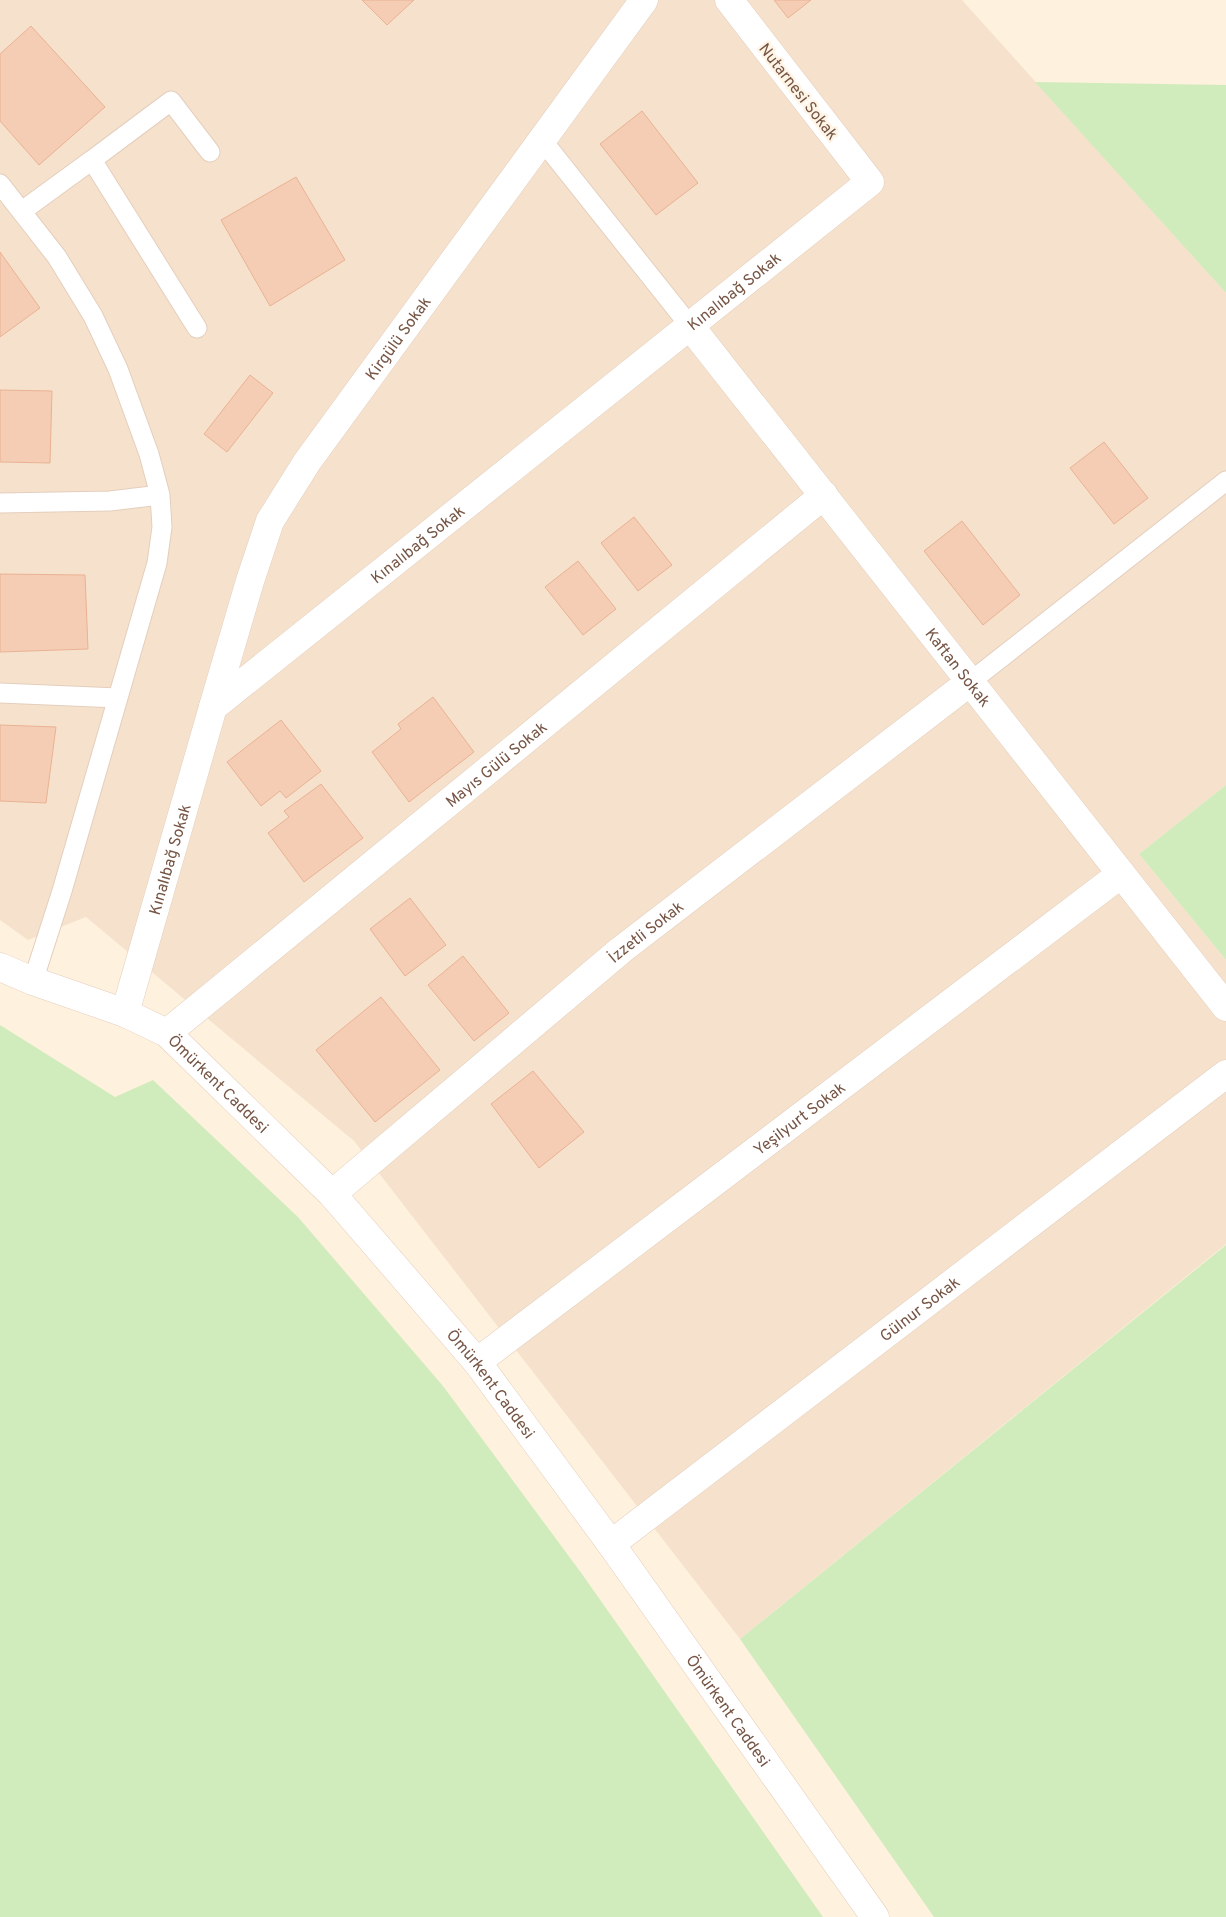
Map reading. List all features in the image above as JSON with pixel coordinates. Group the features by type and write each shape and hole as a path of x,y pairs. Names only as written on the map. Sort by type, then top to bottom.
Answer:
{"street":[{"name":"Kirgülü Sokak","path":"213,707 250,581 270,522 307,462 644,0"},
{"name":"Nutarnesi Sokak","path":"729,0 870,182"},
{"name":"Kınalıbağ Sokak","path":"125,1012 213,707 870,182"},
{"name":"Kaftan Sokak","path":"690,326 1226,1007"},
{"name":"Mayıs Gülü Sokak","path":"167,1033 824,496"},
{"name":"İzzetli Sokak","path":"332,1194 621,950 970,682"},
{"name":"Yeşilyurt Sokak","path":"477,1362 1121,874"},
{"name":"Ömürkent Caddesi","path":"0,967 33,981 125,1012 167,1033 332,1194 477,1362 611,1544 875,1917"},
{"name":"Gülnur Sokak","path":"611,1544 1226,1074"}],"lane":[{"path":"22,211 171,101 210,152"},
{"path":"542,140 690,326"},
{"path":"92,160 197,328"},
{"path":"0,184 57,257 97,325 118,369 150,454 160,495 162,527 157,563 62,890 33,981"},
{"path":"970,682 1226,482"},
{"path":"0,502 110,501 160,495"},
{"path":"0,693 118,698"}],"shaded area":[{"path":"0,0 962,0 1226,293 1226,785 1139,854 1226,960 1226,1244 740,1639 354,1141 86,917 28,940 0,920"}],"green space":[{"path":"1035,82 1226,85 1226,293"},
{"path":"1226,785 1226,960 1139,854"},
{"path":"0,1025 115,1097 153,1080 298,1217 443,1386 582,1574 823,1917 0,1917"},
{"path":"1226,1245 1226,1917 934,1917 740,1639"}],"building":[{"path":"362,0 414,0 387,25"},
{"path":"774,0 811,0 788,18"},
{"path":"31,26 105,107 39,165 0,121 0,54"},
{"path":"642,111 698,183 656,215 600,144"},
{"path":"296,177 345,260 270,306 221,220"},
{"path":"0,252 40,308 0,337"},
{"path":"250,375 273,393 227,452 204,434"},
{"path":"0,390 52,391 50,463 0,462"},
{"path":"1104,442 1148,498 1114,524 1070,468"},
{"path":"634,517 672,565 638,591 601,543"},
{"path":"962,521 1020,595 983,625 924,551"},
{"path":"578,561 616,609 583,635 545,587"},
{"path":"0,574 85,575 88,649 0,652"},
{"path":"433,697 474,752 409,802 372,752 401,729 398,724"},
{"path":"281,720 321,771 286,798 280,791 261,806 227,762"},
{"path":"0,725 56,727 46,803 0,801"},
{"path":"321,784 363,838 304,882 268,833 289,817 284,811"},
{"path":"410,898 446,945 405,976 370,929"},
{"path":"463,956 509,1013 474,1041 428,985"},
{"path":"381,997 440,1070 375,1122 316,1050"},
{"path":"533,1071 584,1132 539,1168 491,1104"}]}
